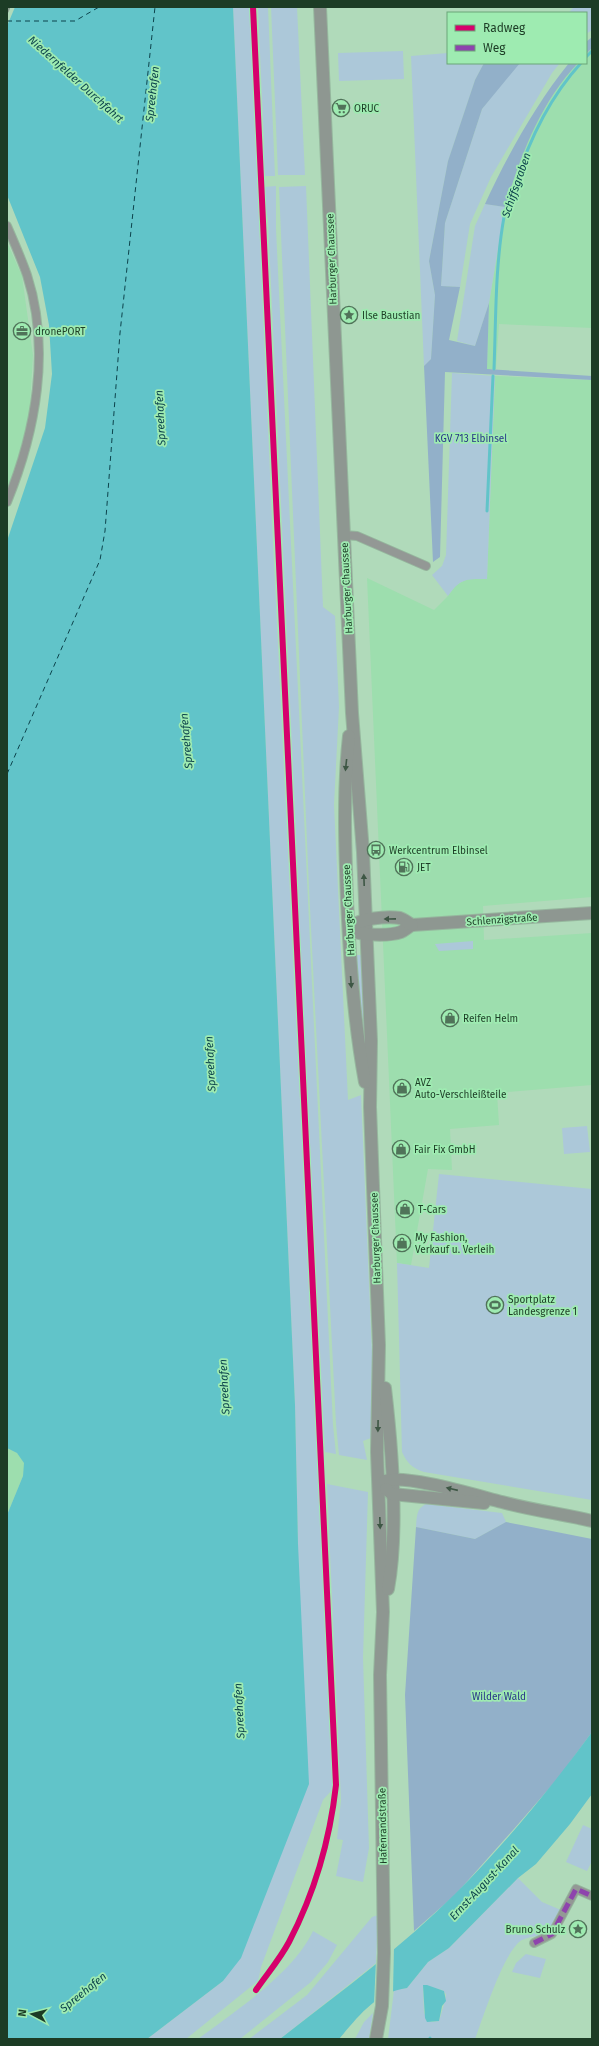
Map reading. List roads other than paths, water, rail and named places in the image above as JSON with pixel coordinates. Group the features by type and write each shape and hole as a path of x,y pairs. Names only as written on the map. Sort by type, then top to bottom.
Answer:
{"main road":[{"name":"Harburger Chaussee","path":"320,7 343,535 352,713 358,772 371,1041 370,1107 379,1345 378,1484"},
{"name":"Harburger Chaussee","path":"352,713 344,778 344,824 349,929 356,1024 370,1107"},
{"name":"Schlenzigstraße","path":"412,925 401,918 366,919 355,923 349,929 354,933 366,934 400,932 412,925 592,913"},
{"name":"Harburger Chaussee","path":"379,1345 389,1422 393,1512"},
{"path":"378,1484 392,1479 429,1484 592,1521"},
{"path":"378,1484 392,1494 477,1503 503,1502"},
{"name":"Hafenrandstraße","path":"376,2039 382,2006 384,1953 380,1675 383,1612 378,1484"},
{"name":"Hafenrandstraße","path":"383,1612 390,1576 393,1512"}],"street":[{"path":"7,226 27,276 36,318 39,353 32,425 7,502"},
{"name":"Harburger Chaussee","path":"343,535 357,536 426,566"},
{"path":"534,1943 552,1934 576,1889 592,1896"}],"water":[{"path":"7,7 233,7 295,1405 298,1544 309,1784 241,1958 223,1981 147,2039 7,2039 7,1515 23,1476 24,1463 17,1453 7,1448 7,541 45,428 52,374 49,325 40,277 7,195"},
{"name":"Ernst-August-Kanal","path":"592,1732 592,1794 570,1824 536,1864 518,1878 449,1948 428,1962 407,1988 396,1990 377,2000 361,2014 339,2039 280,2039 392,1951 435,1914 492,1856 560,1774"},
{"path":"423,1985 444,1991 446,2001 442,2006 439,2021 427,2022 425,2018"}],"waterway":[{"name":"Schiffsgraben","path":"587,56 592,51"},
{"name":"Schiffsgraben","path":"494,369 497,274 501,236 506,209 527,152 541,120 559,90 580,64"},
{"name":"Schiffsgraben","path":"487,511 493,376"}],"railway":[{"path":"7,12 9,7"}],"place":[{"name":"ORUC","path":"341,108"},
{"name":"Ilse Baustian","path":"349,315"},
{"name":"dronePORT","path":"22,331"},
{"name":"Werkcentrum Elbinsel","path":"376,850"},
{"name":"JET","path":"404,867"},
{"name":"Reifen Helm","path":"450,1018"},
{"name":"AVZ Auto-Verschleißteile","path":"402,1088"},
{"name":"Fair Fix GmbH","path":"401,1149"},
{"name":"T-Cars","path":"405,1209"},
{"name":"My Fashion, Verkauf u. Verleih","path":"402,1243"},
{"name":"Sportplatz Landesgrenze 1","path":"495,1305"},
{"name":"Bruno Schulz","path":"578,1929"}],"water label":[{"name":"Niedernfelder Durchfahrt","path":"76,79"},
{"name":"Spreehafen","path":"152,94"},
{"name":"Spreehafen","path":"160,418"},
{"name":"Spreehafen","path":"186,741"},
{"name":"Spreehafen","path":"210,1064"},
{"name":"Spreehafen","path":"224,1387"},
{"name":"Spreehafen","path":"239,1711"},
{"name":"Spreehafen","path":"83,1992"}],"park label":[{"name":"KGV 713 Elbinsel","path":"471,438"},
{"name":"Wilder Wald","path":"499,1696"}]}
